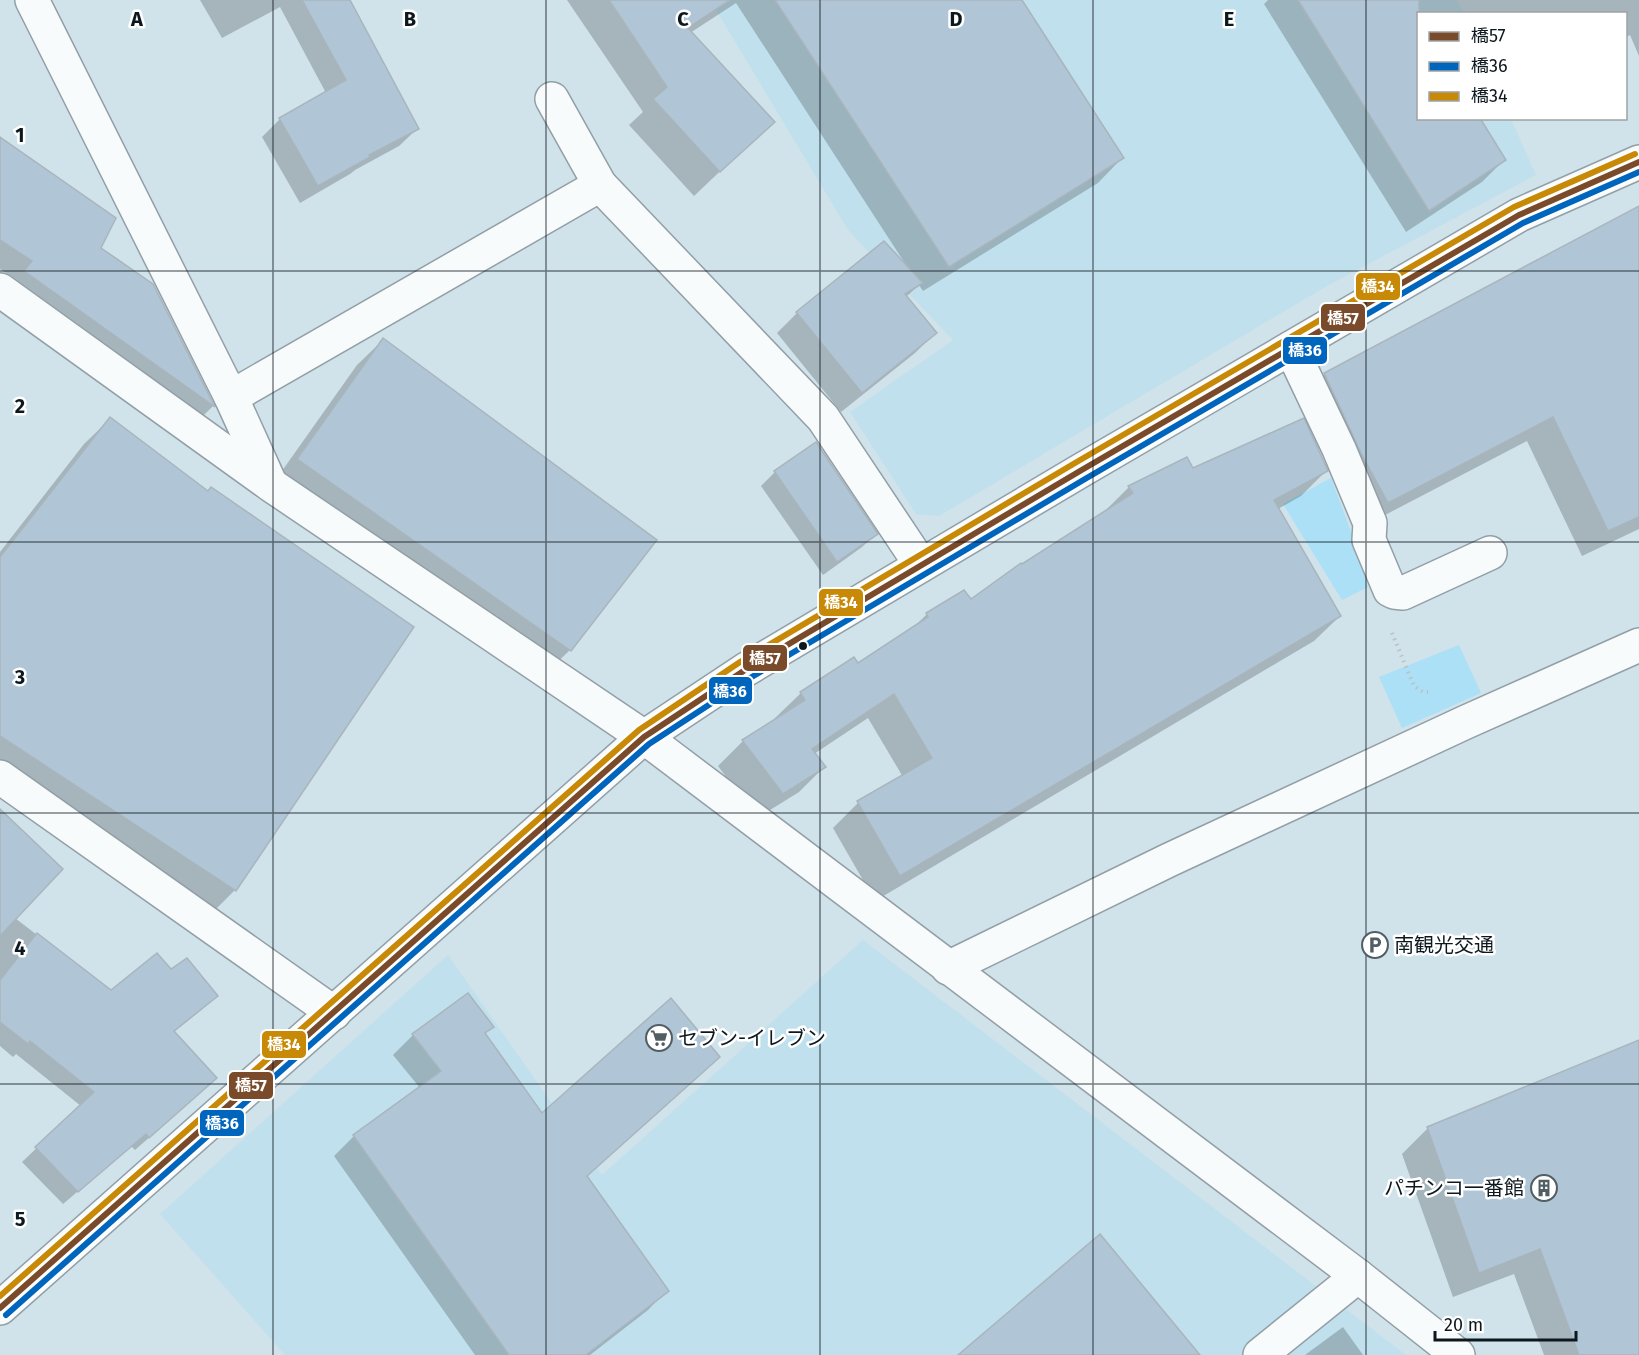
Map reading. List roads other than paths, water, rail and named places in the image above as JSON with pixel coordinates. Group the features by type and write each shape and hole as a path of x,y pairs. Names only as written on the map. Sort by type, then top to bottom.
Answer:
{"street":[{"path":"32,0 231,397 270,485"},
{"path":"552,99 600,185 823,418 921,565"},
{"path":"0,1308 644,737 745,670 921,565 1519,215 1639,162"},
{"path":"231,397 600,185"},
{"path":"0,290 270,485 644,737 1358,1276 1458,1355"},
{"path":"1291,348 1339,449 1370,523 1369,540 1390,590 1403,593 1490,553"},
{"path":"948,968 1169,860 1466,722 1639,645"},
{"path":"0,777 334,1013"},
{"path":"1260,1355 1358,1276"}],"place":[{"name":"南観光交通","path":"1375,945"},
{"name":"セブン-イレブン","path":"659,1038"},
{"name":"パチンコ一番館","path":"1544,1188"}]}
